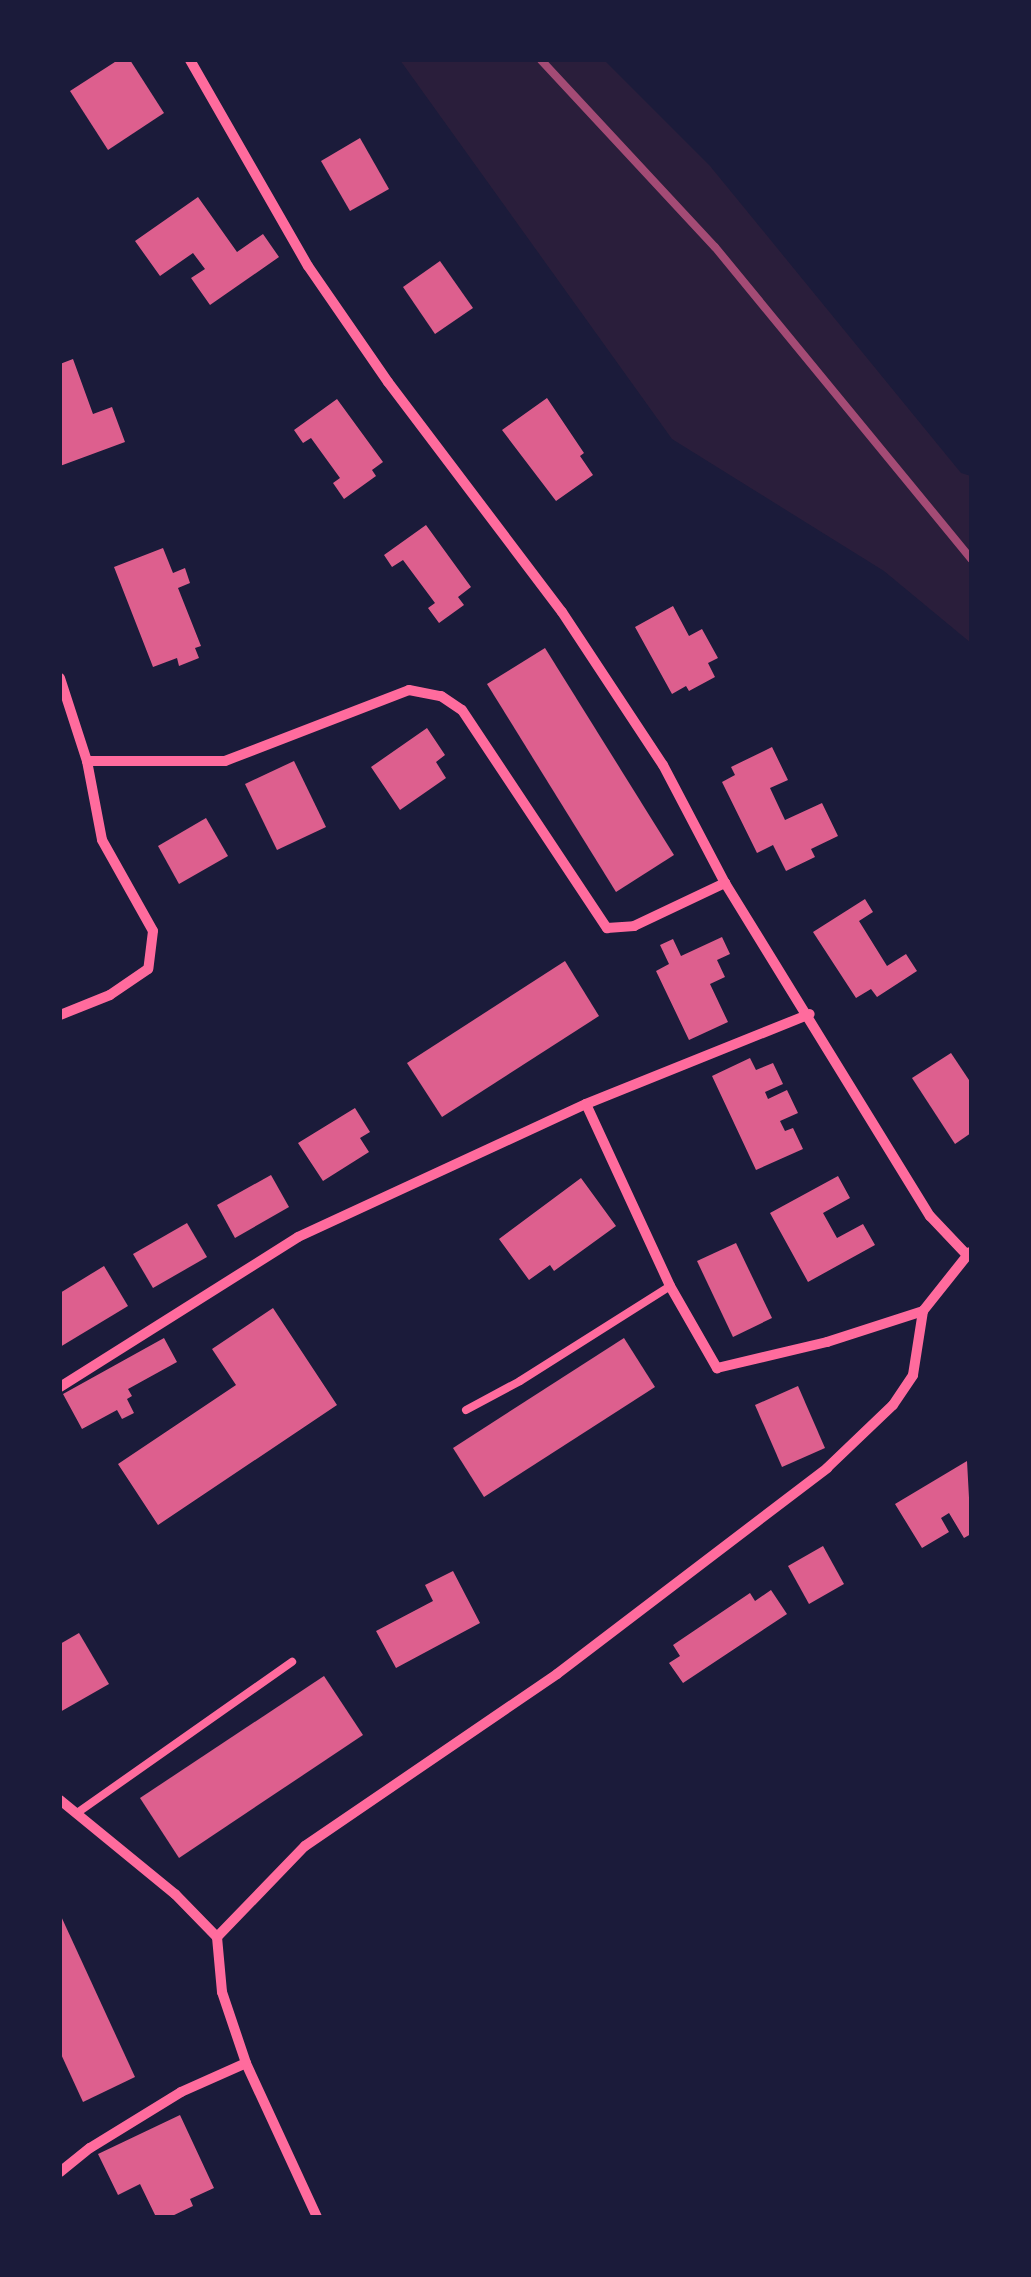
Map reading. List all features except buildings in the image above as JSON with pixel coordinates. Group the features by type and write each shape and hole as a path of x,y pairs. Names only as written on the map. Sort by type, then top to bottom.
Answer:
{"street":[{"path":"190,60 308,266 388,382 562,612 663,765 726,882 930,1216 969,1253 923,1310 913,1376 893,1405 827,1468 557,1674 304,1846 217,1937"},
{"path":"60,678 87,762 102,840 152,932 148,969 110,994 60,1015"},
{"path":"87,762 225,761 408,690 440,696 462,710 607,928 634,926 726,882"},
{"path":"60,1387 298,1237 586,1104 810,1014"},
{"path":"586,1104 670,1286 717,1368 827,1342 923,1310"},
{"path":"60,1800 175,1894 217,1937 222,1992 246,2063 317,2217"},
{"path":"60,2172 90,2148 180,2092 246,2063"}],"lane":[{"path":"466,1410 520,1382 670,1286"},
{"path":"77,1814 292,1662"}],"shaded area":[{"path":"400,60 604,60 710,166 961,473 971,476 971,643 884,571 672,439"}],"railway":[{"path":"541,60 715,247 971,559"}]}
